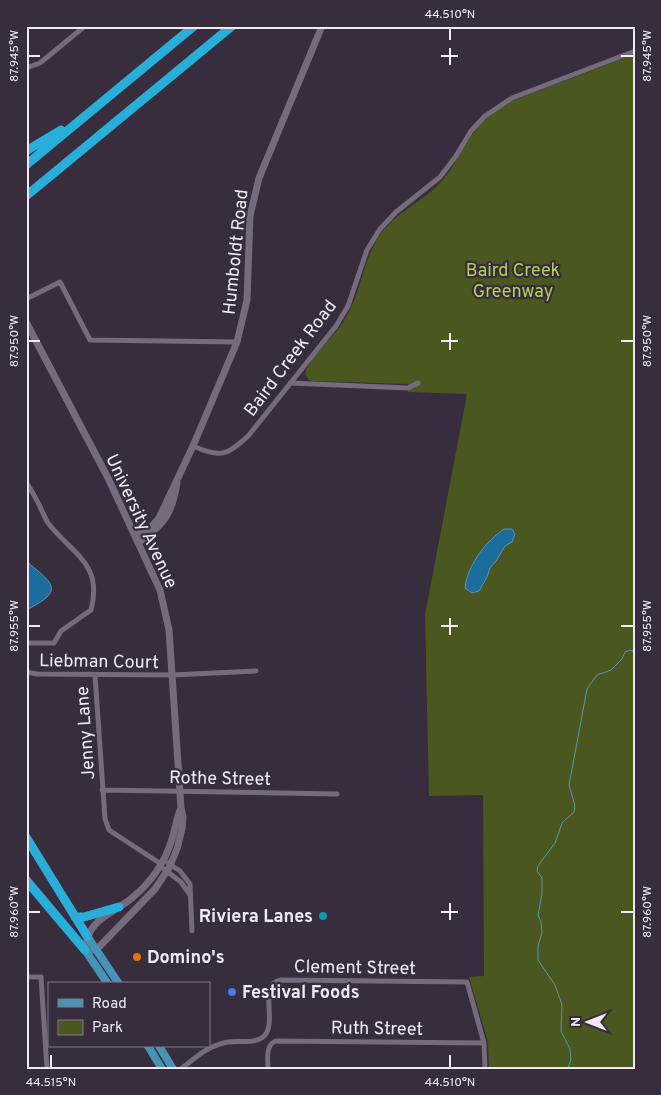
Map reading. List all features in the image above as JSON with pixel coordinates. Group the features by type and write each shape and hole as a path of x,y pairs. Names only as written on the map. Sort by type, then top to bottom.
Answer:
{"highway":[{"path":"26,164 194,26"},
{"path":"26,196 232,26"},
{"path":"26,151 67,126 81,120"},
{"path":"26,837 88,936"},
{"path":"26,880 85,950"},
{"path":"75,917 84,917 119,907"}],"main road":[{"name":"Humboldt Road","path":"137,539 156,521 177,481 237,342 247,300 252,202 268,154 322,26"},
{"name":"University Avenue","path":"26,322 137,539 160,590 169,630 183,815 182,829 177,849 169,868 152,892 96,950"},
{"path":"107,982 85,950 88,936 99,920 142,889 162,863 171,842 181,808"},
{"path":"88,936 118,982"},
{"path":"85,950 96,950"},
{"path":"149,1048 162,1069"},
{"path":"160,1048 173,1069"}],"street":[{"path":"26,68 37,65 84,26"},
{"name":"Baird Creek Road","path":"193,446 206,452 217,454 228,452 249,434 343,315 353,294 367,250 380,230 396,212 440,178 471,131 485,116 512,98 635,51"},
{"path":"26,299 60,282 90,340 237,342"},
{"path":"290,383 408,388 418,383"},
{"path":"26,482 44,516 53,529 88,565 95,582 91,610 61,631 54,643 26,643"},
{"name":"Liebman Court","path":"26,672 37,674 172,676 256,671"},
{"name":"Jenny Lane","path":"94,675 103,812 109,830 162,863"},
{"name":"Rothe Street","path":"102,790 337,794"},
{"path":"162,863 169,868 180,871 188,881 190,887 192,932"},
{"path":"26,977 42,977 47,1069"},
{"name":"Clement Street","path":"210,1048 229,1042 254,1041 263,1037 269,1028 270,988 277,981 467,982 484,1043"},
{"name":"Ruth Street","path":"268,1069 268,1050 271,1043 277,1041 484,1043"},
{"path":"484,1043 485,1069"},
{"name":"Clement Street","path":"181,1069 210,1048"}],"green space":[{"name":"Baird Creek Greenway","path":"635,54 635,1069 489,1069 488,1042 469,977 484,976 483,795 429,796 425,615 467,394 408,392 408,384 313,381 309,380 305,374 311,362 341,325 350,310 367,260 383,231 397,217 438,185 473,133 483,122 494,112 512,101"}],"water":[{"path":"504,529 512,529 515,534 512,542 505,546 490,568 479,591 472,593 465,588 473,563 484,547"},
{"path":"26,561 48,581 51,586 51,592 39,603 26,610"}],"waterway":[{"path":"568,1069 571,1059 570,1049 561,1031 562,1005 555,985 538,960 538,946 542,933 538,915 542,894 542,878 537,871 538,866 555,843 562,823 574,812 575,806 569,785 587,689 597,675 611,670 622,659 625,652 630,650 635,652"}],"place":[{"name":"Riviera Lanes","path":"323,916"},
{"name":"Domino's","path":"137,957"},
{"name":"Festival Foods","path":"232,992"}]}
